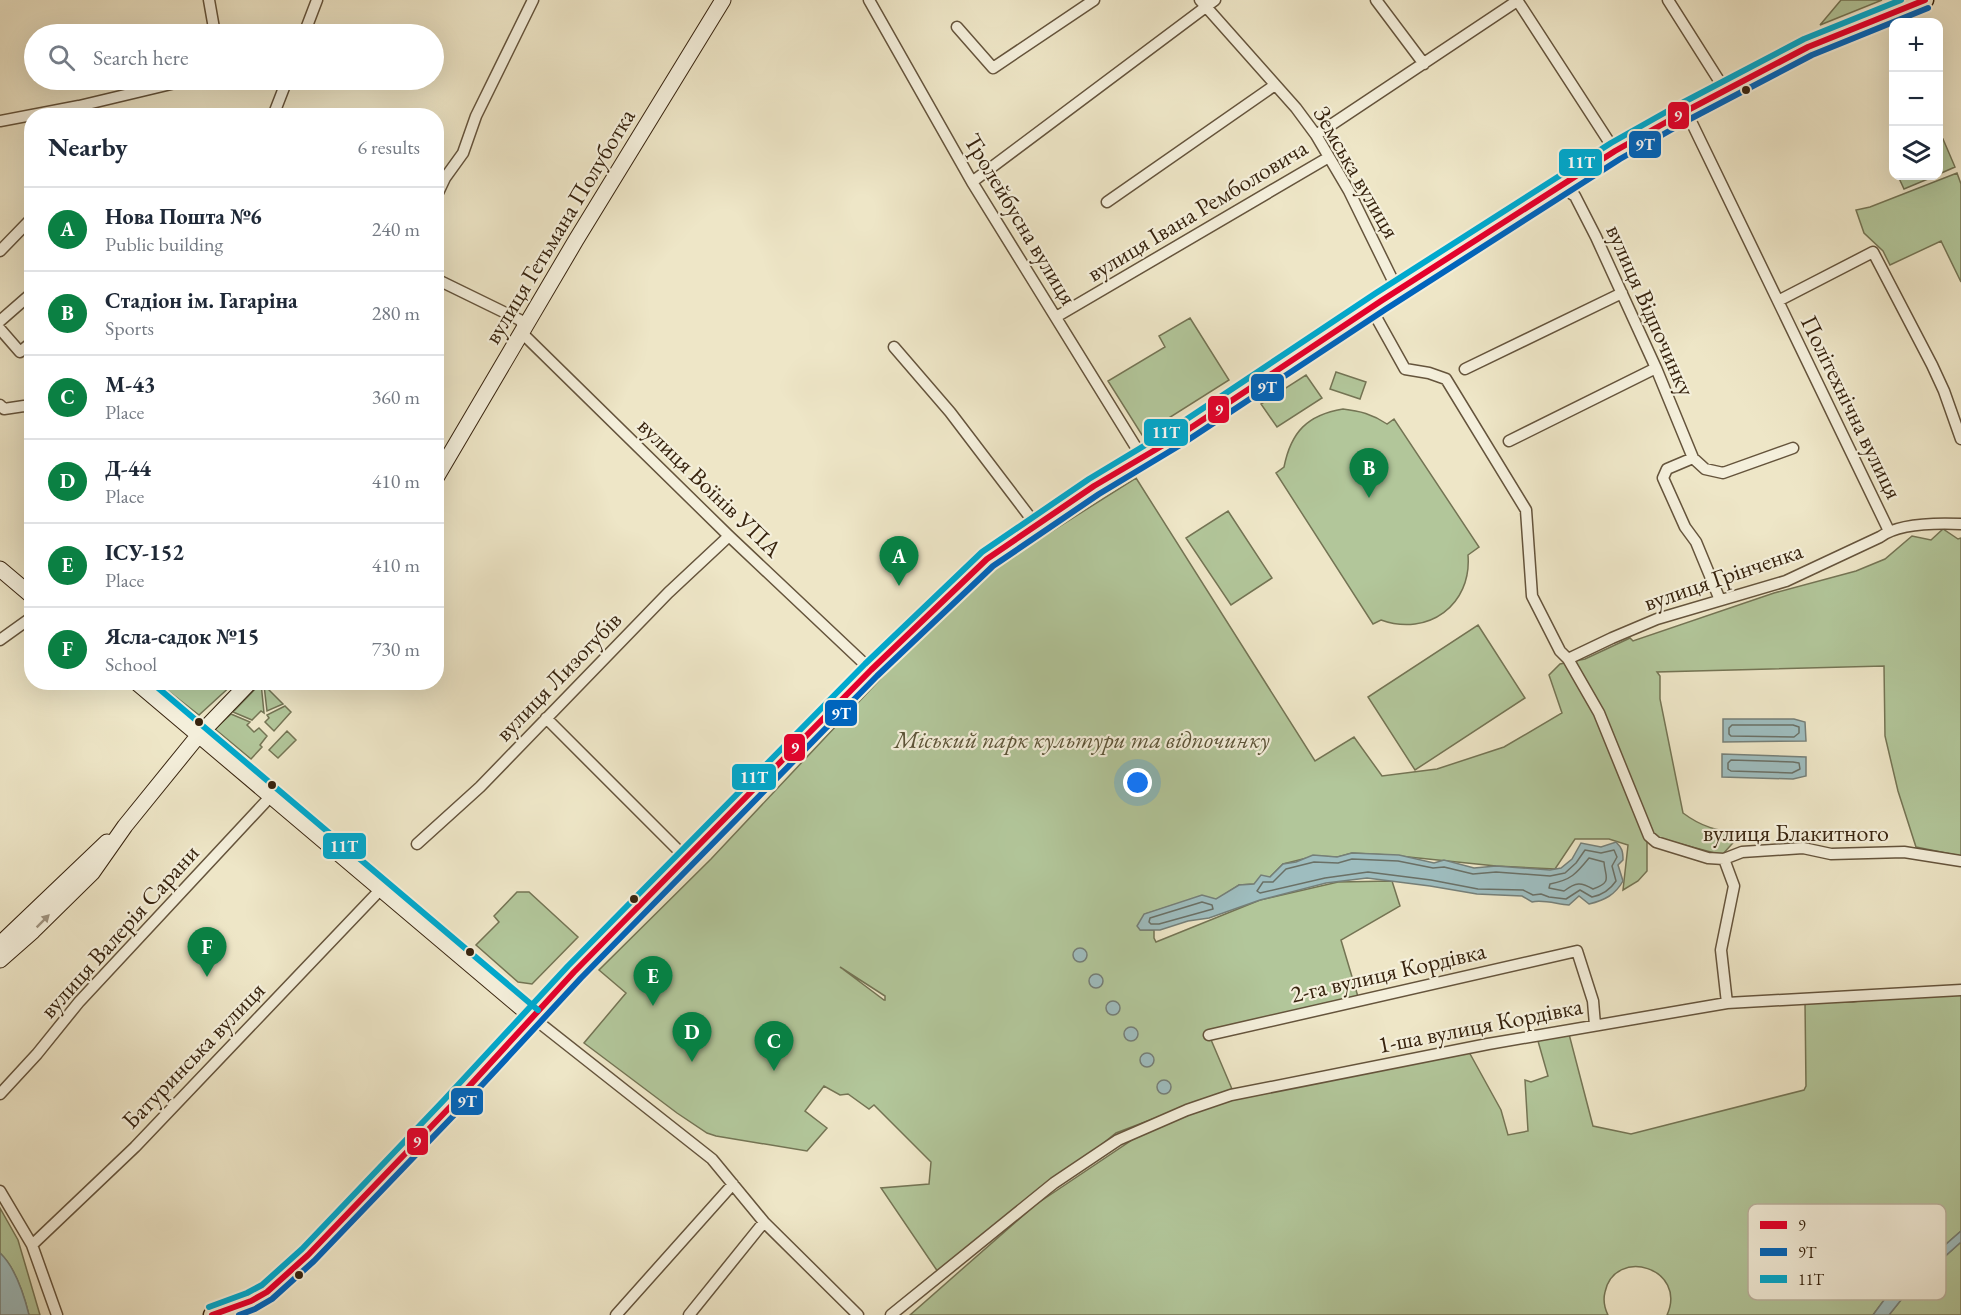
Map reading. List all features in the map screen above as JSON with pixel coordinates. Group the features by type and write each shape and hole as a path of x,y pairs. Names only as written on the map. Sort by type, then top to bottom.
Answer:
{"main road":[{"path":"212,1315 251,1300 278,1284 452,1106 532,1017 871,670 987,559 1036,525 1177,437 1371,308 1615,151 1725,90 1809,48 1925,0"}],"street":[{"path":"209,0 213,24"},
{"path":"308,24 317,0"},
{"path":"444,182 463,153 476,116 533,0"},
{"name":"вулиця Гетьмана Полуботка","path":"444,464 522,331 723,0"},
{"name":"Тролейбусна вулиця","path":"869,0 972,182 1142,457"},
{"path":"957,27 993,68 1094,0"},
{"path":"1376,0 1424,63"},
{"path":"1517,0 1615,151"},
{"name":"вулиця Івана Ремболовича","path":"1316,135 1517,0"},
{"path":"1668,0 1725,90"},
{"path":"972,182 1207,2"},
{"name":"Земська вулиця","path":"1207,2 1316,135 1349,190 1398,291"},
{"path":"1107,202 1275,85"},
{"path":"68,108 146,90"},
{"path":"276,108 283,90"},
{"name":"Політехнічна вулиця","path":"1686,111 1888,531"},
{"path":"0,121 24,116"},
{"name":"вулиця Івана Ремболовича","path":"1056,317 1329,157"},
{"name":"вулиця Відпочинку","path":"1561,187 1575,196 1596,237 1656,368 1693,458"},
{"path":"0,251 24,226"},
{"name":"Політехнічна вулиця","path":"1778,301 1873,252 1932,364 1961,439"},
{"name":"вулиця Воїнів УПА","path":"444,283 520,320 525,336 729,536 871,670"},
{"path":"1465,369 1622,293"},
{"path":"0,321 24,300"},
{"name":"вулиця Блакитного","path":"1371,308 1405,369 1429,373 1446,379 1526,510 1532,596 1560,651 1568,659 1599,713 1649,836 1670,848 1708,858 1724,859 1742,852 1803,848 1831,854 1904,852 1961,861"},
{"path":"0,329 20,352 24,349"},
{"path":"894,347 950,412 1036,525"},
{"path":"1509,441 1656,368"},
{"path":"0,405 4,409 24,406"},
{"path":"1720,600 1696,542 1685,527 1663,478 1667,469 1693,458 1705,469 1723,473 1793,448"},
{"name":"вулиця Грінченка","path":"1568,659 1657,619 1786,581 1880,537 1888,531 1936,523 1961,524"},
{"name":"вулиця Лизогубів","path":"417,844 480,787 668,593 729,536"},
{"path":"0,569 24,589"},
{"path":"0,640 24,623"},
{"path":"145,690 532,1017 712,1159 764,1222 858,1315"},
{"path":"0,960 92,873 125,826 198,736 242,690"},
{"path":"546,718 687,859"},
{"name":"вулиця Валерія Сарани","path":"0,1094 37,1054 79,1002 270,797"},
{"path":"0,944 125,826"},
{"path":"1724,859 1734,885 1722,950 1727,1003"},
{"name":"Батуринська вулиця","path":"32,1245 135,1147 381,889"},
{"name":"2-га вулиця Кордівка","path":"1209,1035 1577,951 1593,1001 1594,1025"},
{"name":"1-ша вулиця Кордівка","path":"891,1315 1035,1198 1118,1140 1187,1110 1231,1095 1488,1044 1727,1003 1961,990"},
{"path":"616,1315 733,1184"},
{"path":"0,1191 32,1245 57,1315"},
{"path":"689,1315 764,1222"}],"green space":[{"path":"1841,0 1882,0 1820,25"},
{"path":"1943,139 1955,167 1943,172"},
{"path":"1957,173 1961,184 1961,282 1941,241 1890,265 1883,251 1864,233 1856,210 1870,207"},
{"path":"1900,180 1925,180 1904,189"},
{"path":"1190,318 1229,380 1142,435 1108,381 1165,347 1159,336"},
{"path":"1336,372 1366,382 1360,399 1330,389"},
{"path":"1306,375 1322,398 1277,427 1261,404"},
{"path":"1343,409 1366,414 1387,424 1394,419 1479,547 1468,555 1463,589 1455,602 1444,613 1430,620 1415,624 1398,624 1381,620 1373,624 1276,473 1284,467 1291,444 1303,427 1320,416"},
{"name":"Міський парк культури та відпочинку","path":"1136,478 1315,761 1354,737 1382,776 1437,769 1504,747 1562,713 1549,675 1560,664 1585,659 1630,638 1633,641 1774,593 1856,571 1885,559 1912,536 1931,540 1943,529 1958,539 1961,538 1961,856 1916,847 1898,791 1885,736 1884,666 1657,672 1660,676 1660,699 1683,813 1710,828 1741,834 1722,855 1647,835 1647,871 1638,881 1623,890 1628,845 1609,839 1575,839 1555,869 1496,866 1389,855 1352,853 1338,857 1315,856 1283,864 1270,877 1254,884 1239,885 1216,900 1202,896 1145,914 1141,930 1154,930 1156,942 1260,900 1338,882 1392,881 1400,906 1341,940 1359,1000 1209,1035 1232,1089 1116,1133 1016,1214 938,1272 881,1188 929,1184 931,1162 874,1105 869,1109 848,1094 840,1095 824,1086 805,1111 827,1128 807,1151 716,1136 707,1133 677,1113 584,1043 626,993 599,970 711,859 885,674 984,574","holes":["840,967 885,996 884,1000"]},
{"path":"1228,511 1272,578 1231,605 1186,538"},
{"path":"1478,625 1525,698 1415,770 1368,697"},
{"path":"167,690 226,690 199,715"},
{"path":"254,690 262,690 264,713 261,711 252,720 233,712"},
{"path":"265,690 269,690 283,704 267,711"},
{"path":"285,706 291,712 274,731 265,722 269,718 267,715"},
{"path":"231,714 250,722 247,725 254,732 259,728 267,736 260,745 262,747 251,759 215,729"},
{"path":"287,731 296,740 278,758 269,750"},
{"path":"517,892 529,892 578,937 532,984 518,982 476,945 499,922 494,916"},
{"path":"1961,985 1961,1231 1946,1244 1946,1204 1748,1204 1748,1300 1884,1300 1873,1315 1667,1315 1671,1299 1668,1285 1659,1275 1648,1269 1635,1267 1622,1270 1611,1278 1604,1298 1608,1315 910,1315 1035,1205 1144,1132 1202,1108 1264,1091 1469,1052 1501,1110 1508,1135 1528,1131 1525,1080 1531,1082 1548,1076 1538,1041 1546,1036 1569,1034 1593,1126 1631,1134 1804,1090 1806,1086 1805,1002 1853,1002"},
{"path":"0,1208 18,1240 40,1315 29,1315 22,1290 14,1273 0,1253"},
{"path":"1961,1242 1961,1315 1889,1315 1901,1300 1946,1300 1946,1255"}],"water":[{"path":"1723,719 1794,719 1805,722 1806,741 1723,742"},
{"path":"1722,754 1806,757 1806,776 1793,779 1722,777"},
{"path":"1616,842 1622,852 1623,860 1618,865 1623,881 1609,896 1589,904 1579,896 1569,905 1545,901 1532,902 1522,896 1477,894 1367,878 1326,883 1260,900 1209,918 1188,921 1160,930 1140,930 1137,926 1144,914 1202,895 1216,899 1239,885 1254,884 1261,875 1270,877 1283,864 1296,862 1313,855 1337,857 1352,853 1399,855 1434,863 1444,860 1474,868 1496,866 1550,870 1561,868 1572,859 1581,843 1601,847"},
{"path":"1080,948 1085,950 1087,955 1085,960 1080,962 1075,960 1073,955 1075,950"},
{"path":"1096,974 1101,976 1103,981 1101,986 1096,988 1091,986 1089,981 1091,976"},
{"path":"1113,1001 1118,1003 1120,1008 1118,1013 1113,1015 1108,1013 1106,1008 1108,1003"},
{"path":"1131,1027 1136,1029 1138,1034 1136,1039 1131,1041 1126,1039 1124,1034 1126,1029"},
{"path":"1147,1053 1152,1055 1154,1060 1152,1065 1147,1067 1142,1065 1140,1060 1142,1055"},
{"path":"1164,1080 1169,1082 1171,1087 1169,1092 1164,1094 1159,1092 1157,1087 1159,1082"},
{"path":"1961,1231 1961,1242 1946,1255 1946,1244"},
{"path":"0,1253 14,1273 22,1290 29,1315 0,1315"},
{"path":"1884,1300 1901,1300 1889,1315 1873,1315"}],"transit line":[{"name":"11Т","path":"209,1307 262,1285 302,1249 568,966 865,664 982,552 1089,479 1172,429 1376,293 1611,143 1804,39 1901,0"},
{"name":"9","path":"212,1315 251,1301 267,1292 308,1255 451,1106 574,972 871,670 987,559 1094,486 1177,437 1381,301 1615,151 1808,47 1925,0"},
{"name":"9Т","path":"239,1315 272,1299 314,1261 581,978 877,676 993,566 1099,494 1182,444 1386,309 1620,159 1690,119 1812,55 1928,8"},
{"name":"11Т","path":"160,690 538,1010"}],"place":[{"name":"Стадіон ім. Гагаріна","path":"1369,498"},
{"name":"Нова Пошта №6","path":"899,586"},
{"name":"Ясла-садок №15","path":"207,977"},
{"name":"ІСУ-152","path":"653,1006"},
{"name":"Д-44","path":"692,1062"},
{"name":"М-43","path":"774,1071"}]}
